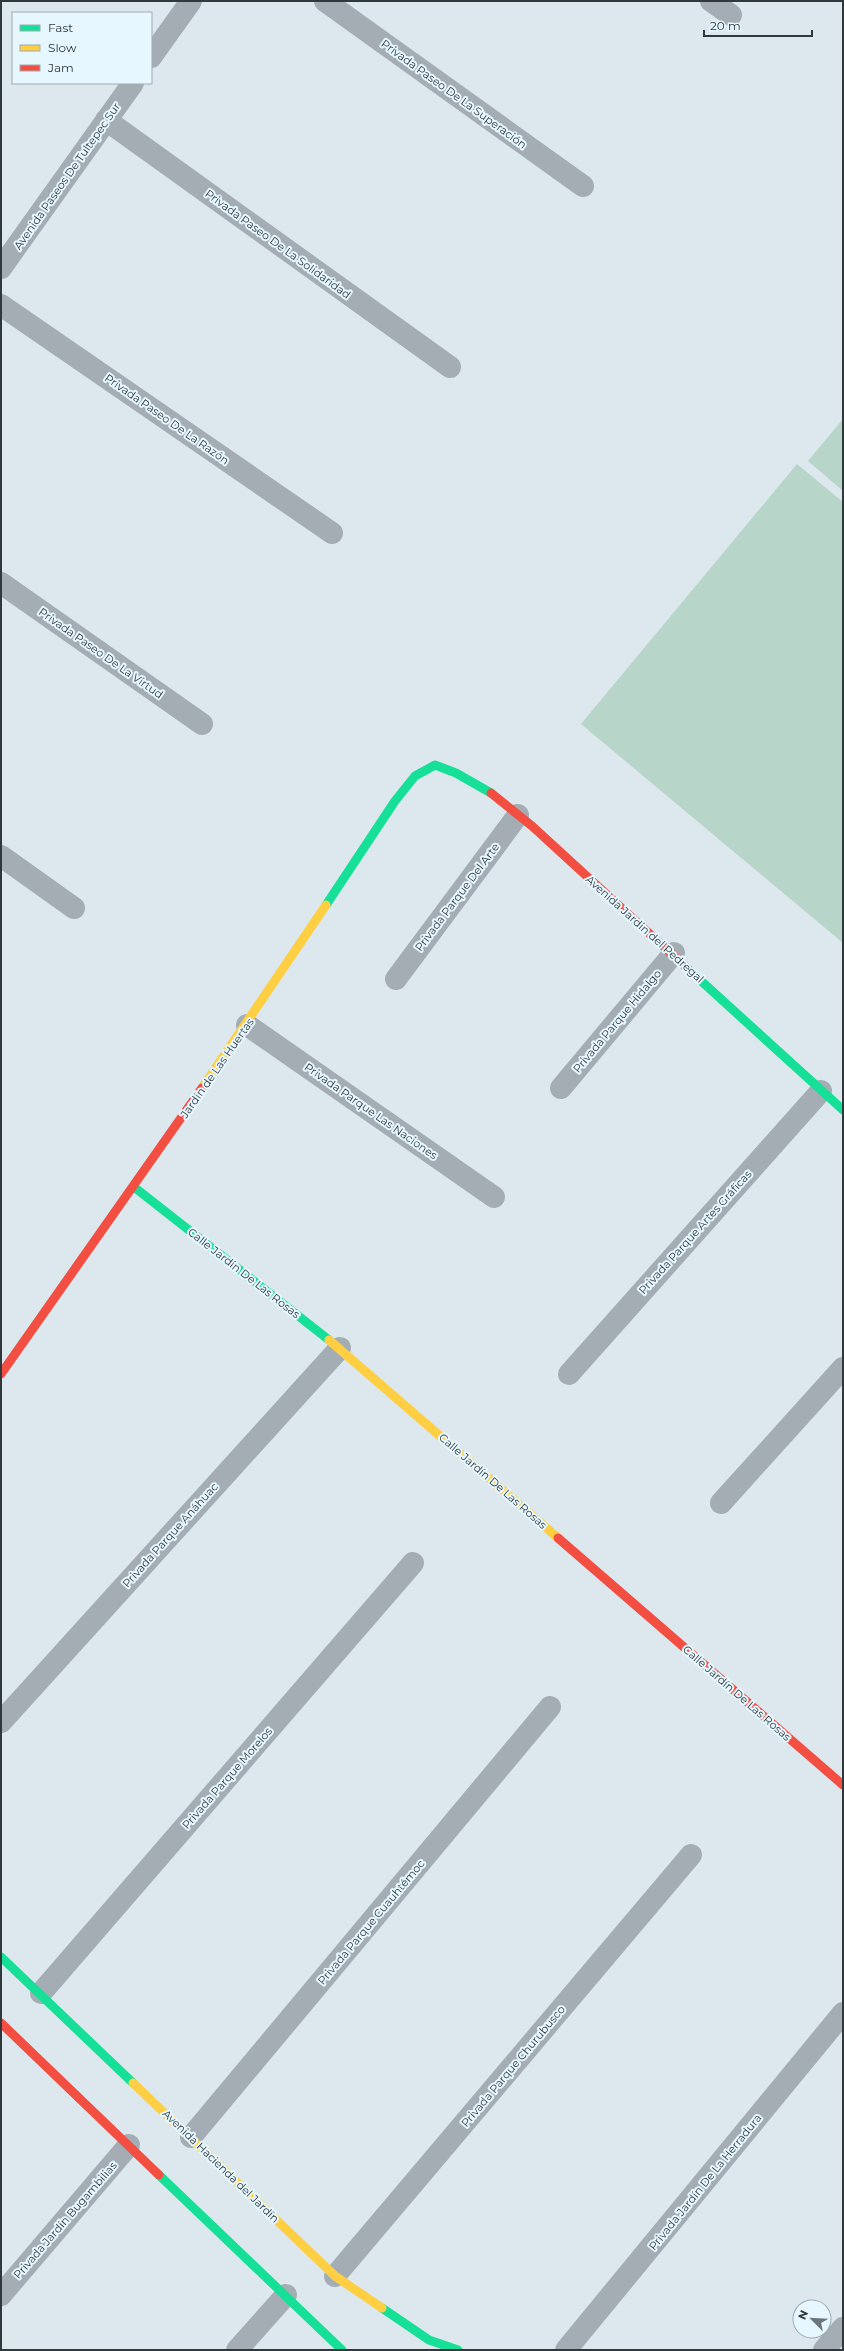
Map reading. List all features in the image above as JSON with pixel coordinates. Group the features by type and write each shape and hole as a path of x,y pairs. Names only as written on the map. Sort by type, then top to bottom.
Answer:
{"street":[{"path":"152,56 191,1"},
{"name":"Privada Paseo De La Superación","path":"325,1 583,186"},
{"path":"711,1 731,15"},
{"name":"Avenida Paseos De Tultepec Sur","path":"1,268 132,84"},
{"name":"Privada Paseo De La Solidaridad","path":"106,120 450,367"},
{"name":"Privada Paseo De La Razón","path":"1,305 332,533"},
{"name":"Privada Paseo De La Virtud","path":"1,582 202,724"},
{"name":"Avenida Jardin del Pedregal","path":"435,765 456,771 483,787 518,816 674,953 843,1110"},
{"name":"Jardín de Las Huertas","path":"1,1374 247,1025 395,801 415,776 435,765"},
{"name":"Privada Parque Del Arte","path":"396,979 518,816"},
{"path":"1,856 74,908"},
{"name":"Privada Parque Hidalgo","path":"560,1088 674,953"},
{"name":"Privada Parque Las Naciones","path":"247,1025 494,1197"},
{"name":"Privada Parque Artes Gráficas","path":"569,1374 822,1091"},
{"name":"Calle Jardín De Las Rosas","path":"134,1187 340,1348 843,1785"},
{"name":"Privada Parque Anáhuac","path":"1,1722 340,1348"},
{"path":"721,1503 843,1368"},
{"name":"Privada Parque Morelos","path":"41,1993 413,1563"},
{"name":"Privada Parque Cuauhtémoc","path":"191,2137 550,1707"},
{"name":"Privada Parque Churubusco","path":"335,2276 691,1855"},
{"name":"Avenida Hacienda del Jardín","path":"1,1957 41,1993 335,2276 429,2340 458,2350"},
{"name":"Privada Jardín De La Herradura","path":"566,2350 843,2013"},
{"path":"1,2023 342,2350"},
{"name":"Privada Jardín Bugambilias","path":"1,2295 129,2146"},
{"path":"237,2350 286,2295"},
{"path":"824,2350 843,2328"}],"green space":[{"path":"843,419 843,491 808,461"},
{"path":"797,464 843,502 843,943 581,724"}],"traffic: fast":[{"path":"326,905 395,801 415,776 435,765 456,773 491,793"},
{"path":"688,969 843,1110"},
{"path":"134,1187 329,1340"},
{"path":"1,1957 133,2083"},
{"path":"159,2175 342,2350"},
{"path":"382,2308 429,2340 458,2350"}],"traffic: slow":[{"path":"202,1088 326,905"},
{"path":"329,1340 558,1538"},
{"path":"133,2083 335,2276 382,2308"}],"traffic: jam":[{"path":"491,793 532,826 688,969"},
{"path":"1,1374 202,1088"},
{"path":"558,1538 843,1785"},
{"path":"1,2023 159,2175"}]}
